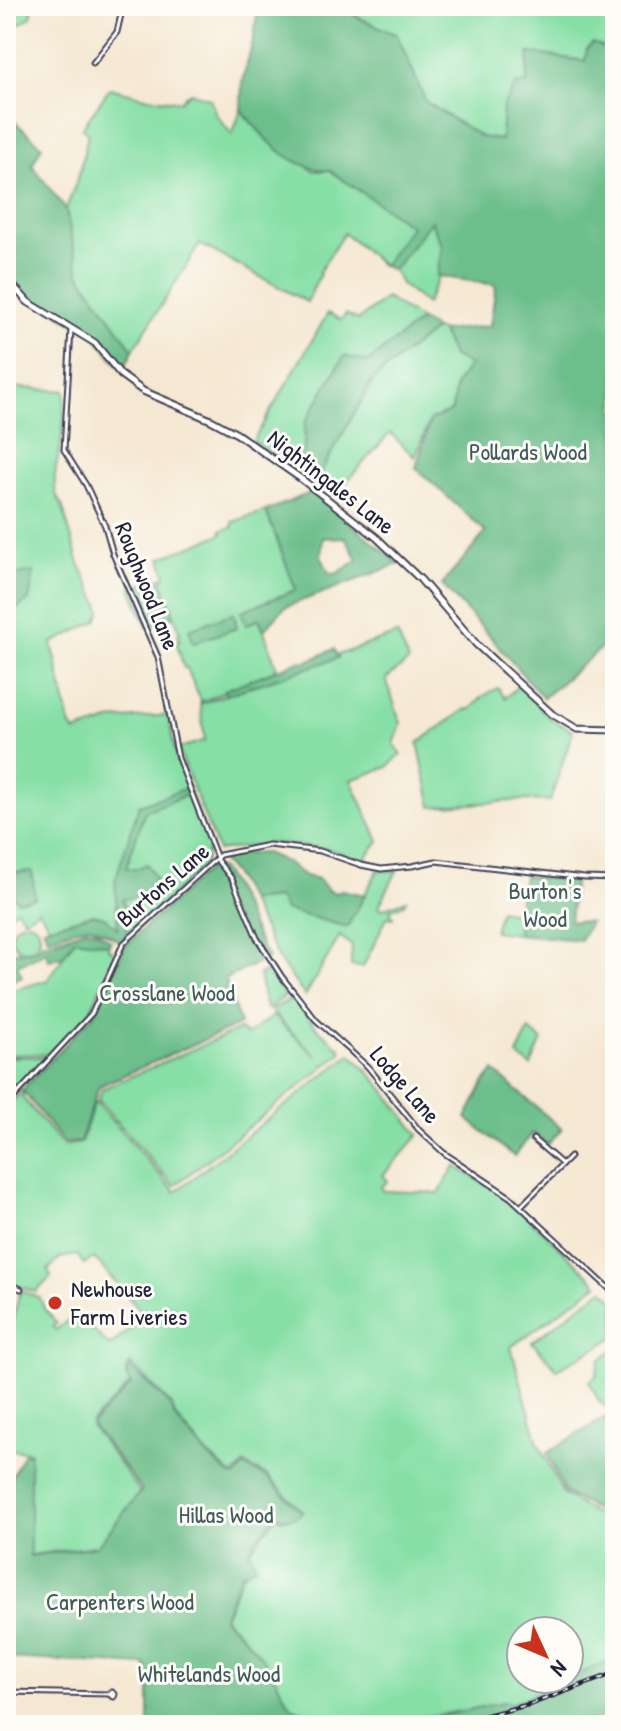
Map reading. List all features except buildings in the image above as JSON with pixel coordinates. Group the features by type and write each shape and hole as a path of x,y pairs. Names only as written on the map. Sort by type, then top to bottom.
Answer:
{"main road":[{"name":"Nightingales Lane","path":"6,278 28,302 95,343 121,375 143,391 237,434 376,537 420,579 477,645 552,714 577,729 615,730"}],"street":[{"path":"93,63 117,32 123,6"},
{"name":"Roughwood Lane","path":"71,328 64,450 86,485 105,526 113,554 158,657 178,758 216,858"},
{"name":"Burtons Lane","path":"6,1106 92,1013 123,944 216,858 227,853 269,845 320,851 381,869 436,861 615,879"},
{"name":"Lodge Lane","path":"216,858 232,879 257,938 316,1020 368,1067 419,1130 444,1153 521,1206 615,1294"},
{"path":"533,1139 562,1164"},
{"path":"521,1206 570,1157"},
{"path":"6,1283 21,1289"},
{"path":"6,1692 110,1694"}],"green space":[{"path":"6,6 33,6 31,17 6,33"},
{"name":"Pollards Wood","path":"258,6 354,6 354,16 397,35 426,102 481,137 501,140 503,106 516,85 527,83 529,53 585,61 587,49 593,43 615,53 615,636 543,698 442,585 486,532 416,468 430,420 452,411 456,384 470,365 452,356 441,331 490,326 496,285 437,276 442,246 431,221 393,270 383,266 411,226 330,171 302,164 279,151 241,110 242,82 254,37"},
{"path":"354,6 615,6 615,61 587,50 586,61 529,53 527,84 503,106 501,140 481,137 426,102 397,35 354,15"},
{"path":"110,88 149,98 180,101 190,92 210,99 216,114 232,135 241,110 267,140 314,171 330,171 412,226 383,266 344,233 319,272 307,302 200,244 133,350 79,273 66,210 80,171 88,133 82,128"},
{"path":"6,114 42,146 32,165 66,210 79,273 133,350 123,371 94,335 26,295 6,273"},
{"path":"431,221 442,246 437,281 426,304 402,285 393,270"},
{"path":"386,298 421,320 368,362 305,423 304,451 295,471 253,441 328,313 341,320 346,314 358,320"},
{"path":"421,320 435,329 374,379 313,485 295,471 304,451 305,423 344,356 368,362"},
{"path":"435,329 441,331 452,356 470,365 456,384 452,411 430,420 415,457 390,433 338,491 320,474 374,379"},
{"path":"6,387 65,391 63,430 55,475 56,491 79,564 101,611 97,621 52,643 70,724 75,732 113,720 168,715 176,757 210,844 204,865 122,943 119,930 104,917 49,926 39,910 24,919 17,909 6,916 6,887 19,901 35,897 9,873 6,878 6,609 18,608 34,573 6,577"},
{"path":"313,492 399,564 285,607 264,630 259,619 246,625 241,611 296,590 266,511","holes":["345,537 358,560 336,574 329,573 321,556 323,538"]},
{"path":"266,511 296,590 242,611 260,619 277,669 201,702 187,668 184,668 176,641 180,640 180,632 161,578 166,576 161,558 222,534 221,530 233,527 232,522"},
{"path":"34,572 29,600 18,608 6,609 6,577"},
{"path":"161,578 174,616 147,627 131,588"},
{"path":"234,613 237,628 193,643 189,629"},
{"path":"397,634 409,661 386,679 401,724 394,744 401,754 388,767 351,780 379,841 363,861 329,849 270,843 218,851 178,749 205,740 200,704"},
{"path":"334,649 338,658 226,695 224,690 299,661 306,662"},
{"path":"519,685 551,719 573,731 550,801 432,807 418,743 466,709 470,710 482,697 498,688 505,698"},
{"path":"187,788 190,794 145,811 126,868 136,869 147,864 156,879 142,894 122,899 128,921 122,943 101,930 86,926 49,939 43,928 93,914 104,917 118,929 115,881 139,805"},
{"path":"266,853 286,862 305,876 318,879 329,891 336,893 342,890 365,895 347,927 285,910 279,898 249,901 221,860 241,854"},
{"name":"Crosslane Wood","path":"209,868 220,868 227,878 268,958 225,979 240,1024 99,1086 80,1142 64,1143 22,1090 94,1014 124,947"},
{"path":"378,870 397,871 378,908 406,900 404,904 390,910 393,918 387,917 363,967 351,966 352,946 340,936 305,996 279,960 249,901 279,898 347,927"},
{"path":"32,871 35,898 18,901 6,887 9,873"},
{"name":"Burton's Wood","path":"524,876 574,881 570,921 590,922 580,940 517,934 517,913"},
{"path":"500,910 517,913 517,934 494,931"},
{"path":"26,922 36,926 40,936 36,946 26,950 16,946 12,936 16,926"},
{"path":"84,929 97,931 111,941 109,944 75,939 63,956 49,960 46,952 17,965 22,976 12,981 6,972 6,951 31,951 43,942 51,942"},
{"path":"75,939 109,944 108,948 116,953 90,1012 48,1054 6,1055 6,992 48,980"},
{"path":"269,970 286,996 266,1009 259,975"},
{"path":"292,999 319,1030 341,1049 341,1053 174,1186 98,1100 102,1089 240,1029 246,1035 273,1016 317,1057 270,1010"},
{"path":"529,1030 542,1040 531,1066 517,1055"},
{"path":"351,1054 376,1080 419,1135 383,1175 388,1181 381,1187 384,1191 439,1193 455,1166 518,1208 598,1284 511,1347 538,1443 563,1494 615,1527 615,1658 585,1672 585,1615 505,1615 505,1695 533,1695 511,1705 507,1701 427,1716 365,1719 310,1714 291,1706 262,1658 224,1618 242,1575 255,1565 249,1556 250,1550 277,1517 284,1520 303,1512 268,1476 244,1464 233,1476 206,1452 175,1416 172,1405 131,1364 126,1370 126,1377 131,1383 91,1426 140,1492 97,1546 30,1555 30,1452 6,1449 6,1348 19,1295 22,1291 40,1298 45,1310 57,1323 53,1326 56,1330 75,1314 110,1346 145,1316 94,1258 84,1264 77,1255 60,1258 48,1270 51,1277 36,1292 6,1282 6,1109 22,1090 22,1097 63,1146 81,1143 95,1101 175,1192"},
{"path":"6,1057 46,1057 6,1103"},
{"path":"494,1071 562,1129 547,1145 533,1133 514,1156 466,1118 484,1083"},
{"path":"603,1289 615,1301 615,1336 557,1369 532,1342"},
{"path":"615,1349 615,1413 599,1401 589,1381 596,1376 600,1360"},
{"path":"129,1366 171,1405 174,1416 207,1455 230,1475 236,1476 244,1466 267,1477 302,1512 293,1517 276,1515 249,1551 256,1565 241,1574 223,1618 258,1653 290,1705 308,1716 343,1725 149,1725 146,1665 6,1658 6,1488 25,1451 30,1456 30,1556 97,1546 142,1490 91,1424 132,1384 127,1378"},
{"path":"614,1412 615,1520 565,1493 547,1453"},
{"path":"615,1658 615,1725 373,1725 416,1722 507,1701 511,1704 531,1695 585,1695 585,1671"}],"railway":[{"path":"449,1725 531,1704 615,1673"}],"place":[{"name":"Newhouse Farm Liveries","path":"55,1303"}],"park label":[{"name":"Hillas Wood","path":"226,1515"},
{"name":"Carpenters Wood","path":"120,1602"},
{"name":"Whitelands Wood","path":"209,1674"}]}
